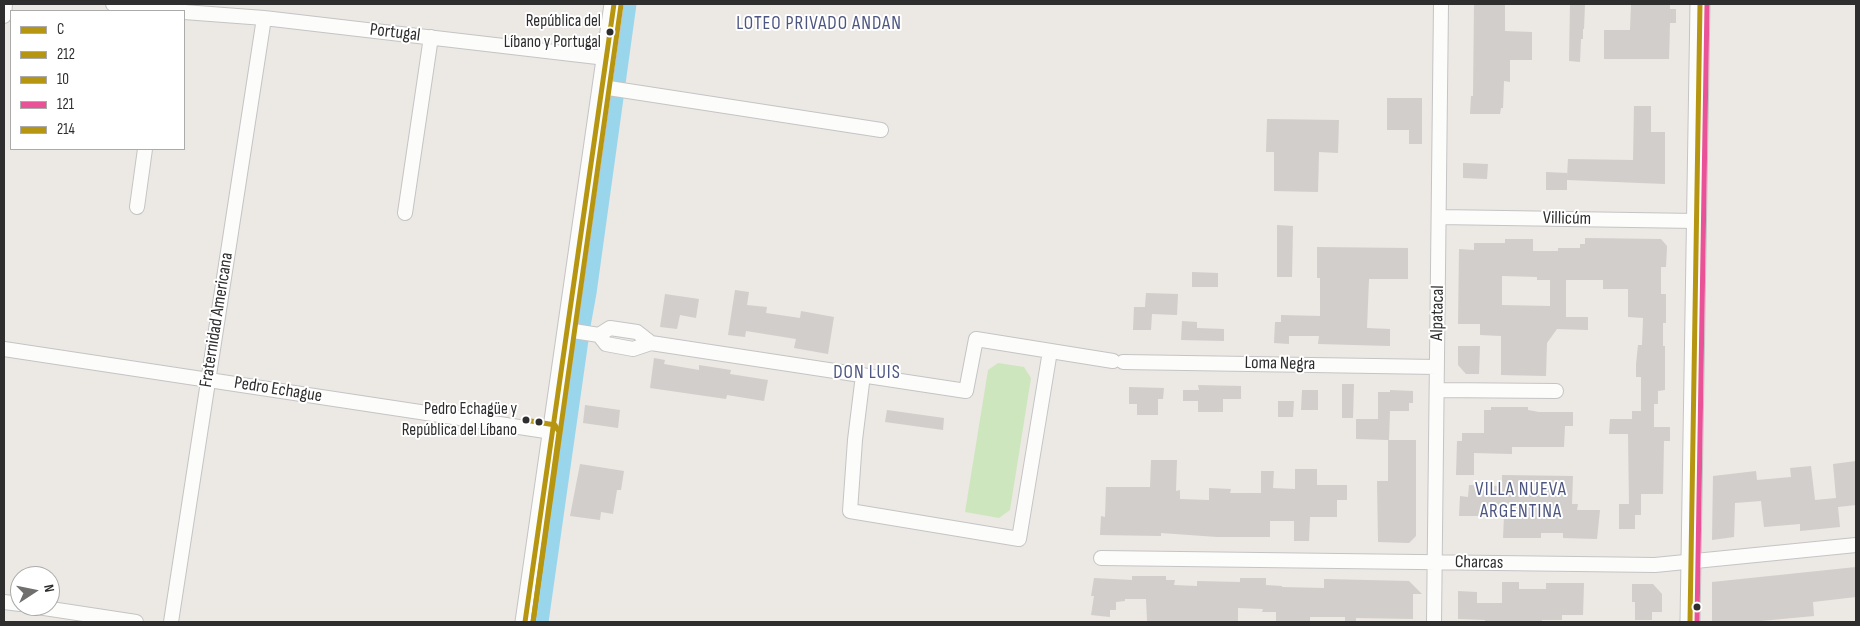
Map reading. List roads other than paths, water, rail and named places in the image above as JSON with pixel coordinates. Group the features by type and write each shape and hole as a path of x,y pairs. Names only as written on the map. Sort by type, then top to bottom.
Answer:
{"main road":[{"path":"525,622 614,4"},
{"path":"1690,622 1700,4"}],"street":[{"path":"4,16 5,4"},
{"path":"113,4 162,10"},
{"name":"Alpatacal","path":"1434,622 1441,4"},
{"name":"Portugal","path":"185,12 264,18 606,58"},
{"name":"Fraternidad Americana","path":"171,622 264,18"},
{"path":"405,213 431,37"},
{"path":"602,87 881,130"},
{"path":"137,206 145,150"},
{"name":"Villicúm","path":"1439,217 1696,221"},
{"path":"567,330 599,335 610,328 637,332 651,342 864,375 854,440 850,511 1019,539 1050,351"},
{"name":"Loma Negra","path":"864,375 966,391 976,339 1118,361 1437,367"},
{"name":"Pedro Echague","path":"4,349 552,432"},
{"path":"1437,390 1556,391"},
{"name":"Charcas","path":"1101,558 1655,565 1856,545"},
{"path":"60,610 136,622"}],"waterway":[{"path":"583,326 629,4"},
{"path":"541,622 581,340"}],"place":[{"name":"República del Líbano y Portugal","path":"610,32"},
{"name":"Pedro Echagüe y República del Líbano","path":"526,420"}],"district":[{"name":"LOTEO PRIVADO ANDAN","path":"819,24"},
{"name":"DON LUIS","path":"867,373"},
{"name":"VILLA NUEVA ARGENTINA","path":"1521,501"}]}
